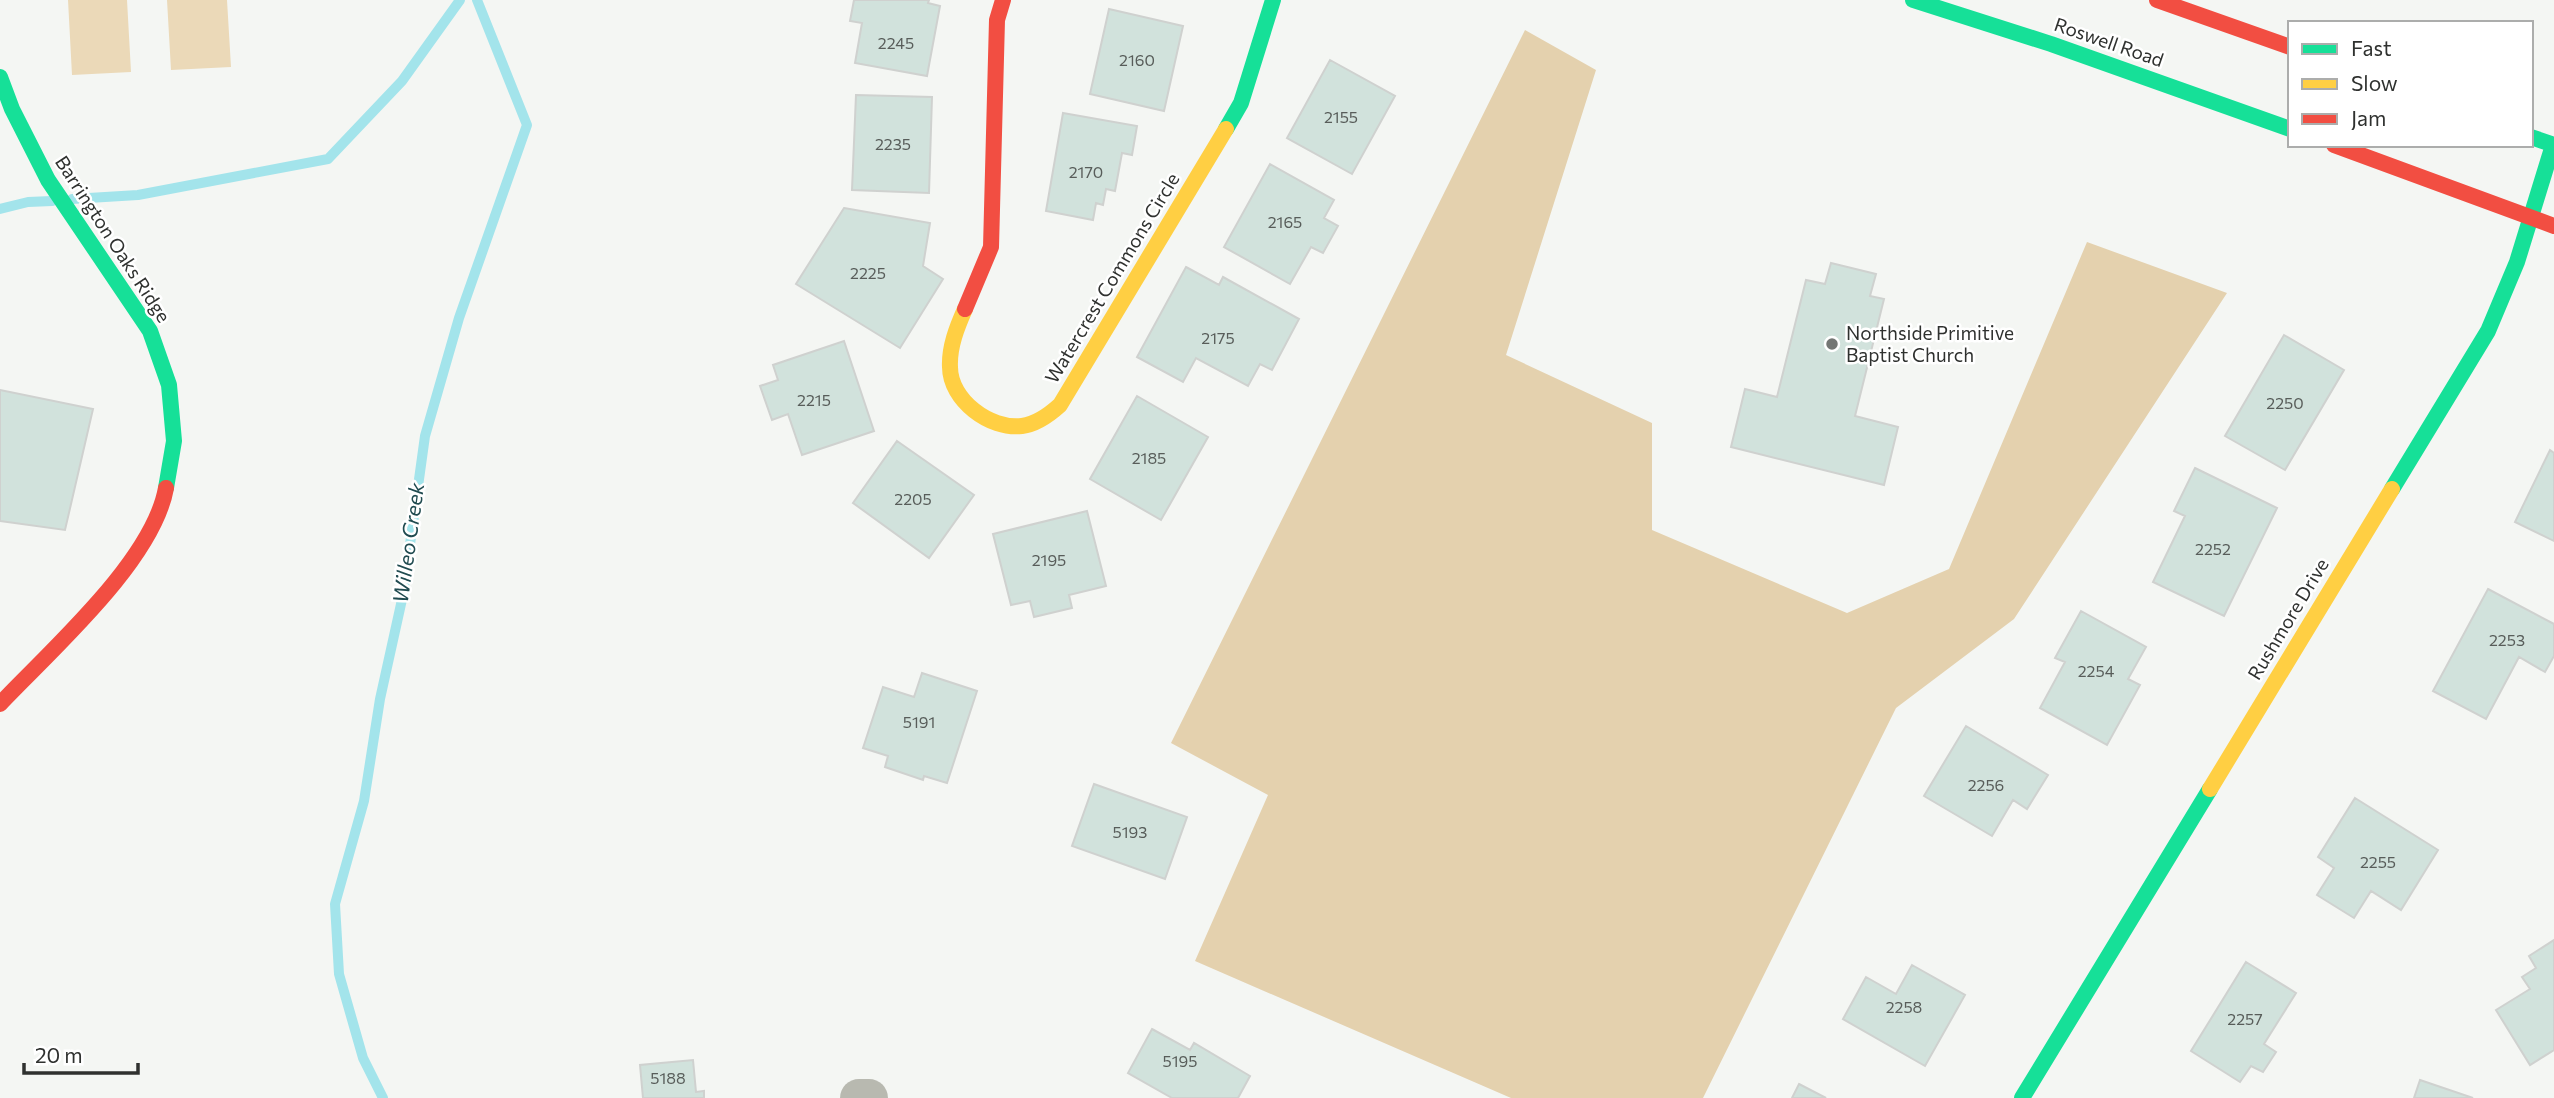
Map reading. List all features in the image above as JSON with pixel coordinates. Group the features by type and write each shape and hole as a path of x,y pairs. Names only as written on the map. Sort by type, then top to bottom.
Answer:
{"main road":[{"name":"Watercrest Commons Circle","path":"1003,0 997,20 991,247 983,271 951,340 948,356 953,386 962,398 974,411 1007,426 1037,422 1060,405 1241,103 1273,0"},
{"name":"Roswell Road","path":"1913,0 2051,44 2288,128"},
{"path":"2157,0 2288,46"},
{"name":"Barrington Oaks Ridge","path":"0,77 12,109 48,180 150,331 169,384 174,441 164,497 141,548 101,597 0,704"},
{"path":"2533,138 2553,145"},
{"name":"Rushmore Drive","path":"2022,1098 2488,331 2502,303 2532,218 2553,145"},
{"path":"2339,147 2554,226"}],"street":[{"path":"859,1097 869,1098"}],"shaded area":[{"path":"68,0 127,0 131,72 72,75"},
{"path":"167,0 227,0 231,67 171,70"},
{"path":"1525,30 1596,70 1506,355 1652,423 1652,530 1847,613 1949,569 2087,242 2227,293 2014,619 1896,708 1703,1098 1511,1098 1195,961 1268,795 1171,743"}],"building":[{"path":"854,0 929,0 928,3 940,6 927,76 855,63 862,23 850,21"},
{"path":"1109,9 1183,26 1164,111 1090,94"},
{"path":"1330,60 1395,96 1352,174 1287,138"},
{"path":"856,95 932,97 929,193 852,190"},
{"path":"1063,113 1137,126 1132,155 1122,153 1115,191 1106,189 1103,205 1096,203 1093,220 1046,211"},
{"path":"1270,164 1334,200 1324,218 1338,226 1323,253 1311,247 1290,284 1224,247"},
{"path":"844,208 930,223 923,266 943,279 900,348 796,284"},
{"name":"Northside Primitive Baptist Church","path":"1831,263 1876,274 1870,296 1884,299 1855,416 1898,427 1884,485 1731,447 1745,389 1777,397 1806,280 1825,284"},
{"path":"1186,267 1219,285 1223,277 1299,319 1272,370 1260,364 1248,386 1196,358 1183,382 1137,357"},
{"path":"2284,335 2344,370 2285,470 2225,436"},
{"path":"844,341 874,431 802,455 788,414 772,420 760,386 778,380 773,365"},
{"path":"0,390 93,409 65,530 0,521"},
{"path":"1137,396 1208,437 1161,520 1090,479"},
{"path":"897,441 974,495 929,558 853,503"},
{"path":"2550,450 2554,453 2554,541 2515,522"},
{"path":"2195,468 2277,508 2224,616 2153,582 2185,516 2174,511"},
{"path":"1087,511 1106,586 1069,595 1072,608 1034,617 1030,601 1011,605 993,534"},
{"path":"2488,589 2554,624 2554,656 2545,672 2519,657 2486,719 2433,691"},
{"path":"2081,611 2146,647 2128,679 2140,685 2107,745 2040,708 2065,662 2055,658"},
{"path":"922,673 977,691 947,783 924,776 923,780 885,767 888,756 863,748 883,687 914,697"},
{"path":"1966,726 2048,775 2027,809 2013,800 1992,836 1924,796"},
{"path":"1094,784 1187,817 1165,879 1072,846"},
{"path":"2355,798 2438,850 2401,910 2371,891 2354,918 2317,895 2334,868 2318,857"},
{"path":"2554,940 2554,1050 2530,1065 2496,1010 2530,989 2522,977 2536,968 2529,956"},
{"path":"2246,962 2296,993 2264,1044 2276,1052 2263,1072 2251,1066 2240,1082 2191,1051"},
{"path":"1912,965 1965,995 1925,1066 1843,1019 1866,977 1896,994"},
{"path":"1152,1029 1190,1050 1194,1043 1250,1076 1238,1098 1172,1098 1128,1073"},
{"path":"693,1060 696,1092 704,1091 704,1098 643,1098 640,1065"},
{"path":"2420,1080 2473,1098 2414,1098"},
{"path":"1799,1084 1826,1098 1792,1098"}],"waterway":[{"path":"72,199 138,195 328,159 402,81 460,0"},
{"name":"Willeo Creek","path":"383,1098 363,1058 339,974 335,904 364,801 380,699 403,595 425,436 459,318 527,125 477,0"},
{"path":"0,209 28,202 52,201"}],"traffic: fast":[{"path":"1226,129 1241,103 1273,0"},
{"path":"1913,0 2051,44 2288,128"},
{"path":"0,77 12,109 48,180 150,331 169,385 174,441 166,488"},
{"path":"2533,138 2554,145"},
{"path":"2392,489 2488,331 2517,262 2553,145"},
{"path":"2022,1098 2210,789"}],"traffic: slow":[{"path":"965,309 954,337 950,360 952,379 964,401 985,418 1010,426 1027,425 1047,416 1060,405 1226,129"},
{"path":"2210,789 2392,489"}],"traffic: jam":[{"path":"965,309 991,247 997,20 1003,0"},
{"path":"2157,0 2288,46"},
{"path":"2339,147 2554,226"},
{"path":"0,704 72,631 121,574 142,545 157,516 166,488"}],"place":[{"name":"Northside Primitive Baptist Church","path":"1832,344"}]}
